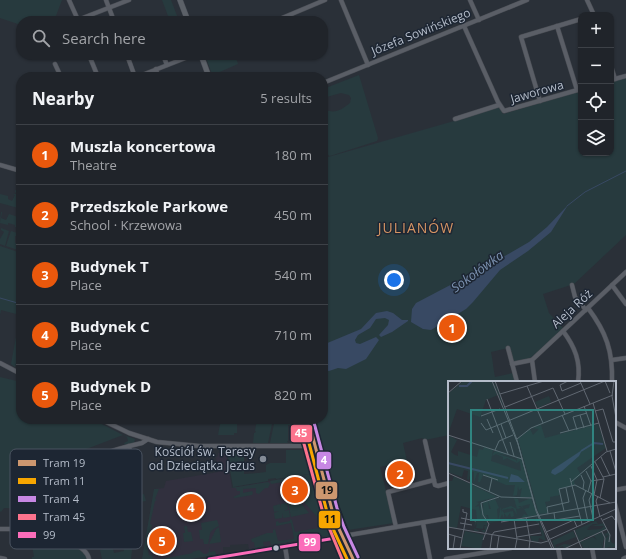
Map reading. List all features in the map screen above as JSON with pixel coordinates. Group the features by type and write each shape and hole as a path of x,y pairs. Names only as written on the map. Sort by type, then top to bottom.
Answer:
{"main road":[{"path":"180,0 186,16"},
{"path":"203,60 207,72"},
{"path":"312,424 332,498 358,559"},
{"path":"341,522 341,546 347,559"}],"street":[{"path":"69,0 75,16"},
{"path":"106,0 112,16"},
{"path":"87,16 129,0"},
{"path":"287,16 325,0"},
{"path":"341,0 368,65"},
{"path":"470,0 479,20"},
{"name":"Józefa Sowińskiego","path":"328,81 527,0"},
{"path":"587,0 593,12"},
{"path":"540,101 521,37 578,20"},
{"path":"464,26 499,105"},
{"path":"557,26 578,86"},
{"path":"90,60 96,72"},
{"path":"129,60 134,72"},
{"path":"165,60 167,65"},
{"path":"148,72 180,60"},
{"path":"55,64 59,72"},
{"path":"614,80 626,76"},
{"name":"Jaworowa","path":"455,119 499,105 505,112 578,89"},
{"path":"0,165 16,170"},
{"name":"Aleja Róż","path":"532,360 626,272"},
{"path":"572,285 575,297 596,319 607,340 612,360 612,381"},
{"path":"612,285 626,304"},
{"path":"563,332 571,342 576,354 579,365 578,381"},
{"path":"508,348 517,381"},
{"path":"612,360 626,358"},
{"path":"512,364 532,360 534,381"},
{"path":"0,362 16,371"},
{"path":"616,423 626,428"},
{"path":"111,424 148,439 198,446 318,446"},
{"path":"131,446 137,441 135,435"},
{"path":"122,449 144,443 148,439"},
{"path":"424,441 435,485 438,486 448,483"},
{"path":"396,527 388,492 434,480"},
{"path":"616,490 626,488"},
{"path":"616,508 626,547"},
{"path":"209,559 448,518"},
{"path":"423,522 430,559"},
{"path":"285,546 287,559"},
{"path":"82,549 86,552 89,559"},
{"path":"446,559 506,549"},
{"path":"558,549 560,559"},
{"path":"592,549 594,559"},
{"path":"0,558 5,559"}],"shaded area":[{"path":"226,452 232,488 310,474 327,536 251,549 249,549 248,544 230,545 230,547 223,547 223,553 191,559 142,559 154,489 164,488 166,481 218,472 216,457 218,456 218,453"}],"green space":[{"path":"0,0 62,0 56,16 16,16 16,23 0,18"},
{"path":"162,0 171,0 177,16 168,16"},
{"path":"207,60 237,60 238,64 220,72 211,72"},
{"path":"359,75 378,138 377,141 330,156 328,155 328,110 339,110 350,103 351,98 349,95 341,93 328,97 328,87"},
{"path":"626,78 626,235 574,284 543,294 549,313 563,328 540,351 520,362 513,362 508,348 491,352 495,377 513,373 515,381 448,381 448,435 425,440 422,438 403,443 407,461 380,467 394,523 348,530 343,521 316,424 328,424 328,157 454,121 498,106 503,114 578,92 578,156 614,156 614,81"},
{"path":"0,194 8,196 8,199 12,201 15,195 13,194 16,194 16,207 0,203"},
{"path":"1,212 1,218 6,220 9,214 16,216 16,227 15,225 8,223 8,225 0,223"},
{"path":"1,228 9,231 5,246 0,244 0,239 4,232"},
{"path":"11,231 16,233 16,249 6,246"},
{"path":"0,246 16,251 16,314 1,310 0,315"},
{"path":"16,337 15,367 11,364"},
{"path":"0,377 16,381 16,424 102,424 123,435 86,449 10,449 10,508 4,508 1,512"},
{"path":"220,424 237,424 237,433 234,433 234,435 218,435"},
{"path":"256,424 272,424 268,443 253,443"},
{"path":"274,424 302,424 307,443 290,443 290,437 297,436 297,426 288,425 288,443 270,443"},
{"path":"123,435 135,439 134,443 125,445 124,443 128,441 127,437"},
{"path":"310,449 314,449 338,533 333,536 318,474"},
{"path":"222,450 242,451 242,455 244,455 244,474 266,472 266,465 270,463 286,463 286,450 307,450 331,535 271,545 270,541 263,542 264,546 255,548 254,542 252,542 251,539 267,533 273,533 273,530 275,529 278,541 294,539 291,523 276,526 276,522 278,521 279,523 290,521 290,519 292,520 295,532 318,528 317,517 305,503 305,476 295,478 294,480 271,484 270,481 310,474 268,479 268,481 233,487 227,452 222,453"},
{"path":"268,482 270,484 268,488 265,488 259,494 256,493 256,488 243,489 243,493 252,491 252,495 235,498 233,497 240,494 240,491 237,491 236,488 230,488"},
{"path":"154,489 159,489 155,499 157,500 155,501 150,524 152,525 150,533 148,533 147,542 149,555 152,555 153,559 142,559"},
{"path":"142,494 144,494 146,501 142,502"},
{"path":"299,501 309,513 291,517 288,503"},
{"path":"287,503 288,509 284,511 289,510 290,517 283,518 282,513 282,518 275,519 274,513 279,511 274,512 273,506 280,504 281,508 281,504"},
{"path":"217,520 219,526 211,532 208,544 204,544 203,539 200,539 199,530 202,530 201,523"},
{"path":"184,526 187,526 188,532 191,532 193,541 184,542"},
{"path":"219,527 221,542 209,544 216,529"},
{"path":"167,529 170,529 171,535 174,535 176,544 173,544 174,550 171,551 170,545 167,545 165,536 168,536"},
{"path":"209,547 210,552 215,551 216,555 191,559 162,559 193,553 192,552 199,550 204,554 207,554 209,552"},
{"path":"33,549 78,549 85,554 87,559 32,559 32,557 34,557"},
{"path":"113,549 114,553 124,551 124,549 132,549 131,559 102,559 100,550"}],"water":[{"path":"568,205 551,232 528,251 500,270 466,309 431,330 423,329 411,322 412,309 416,303 529,242 547,227"},
{"path":"387,311 393,313 402,320 408,321 392,332 381,337 379,335 388,325 389,320 385,318 376,319 370,328 358,335 355,340 356,343 360,344 376,337 379,340 366,359 346,369 338,368 328,371 328,343 361,329 376,313"}],"waterway":[{"name":"Sokołówka","path":"567,206 585,192 626,171"},
{"name":"Sokołówka","path":"0,298 16,303"}],"tram line":[{"name":"45","path":"299,424 323,513 342,559"},
{"name":"11","path":"304,424 327,512 347,559"},
{"name":"19","path":"309,424 332,510 353,559"},
{"name":"4","path":"314,424 337,508 358,557"}],"transit line":[{"name":"99","path":"209,559 348,536 331,493 312,424"}],"place":[{"name":"Muszla koncertowa","path":"452,328"},
{"name":"Kościół św. Teresy od Dzieciątka Jezus","path":"263,459"},
{"name":"Przedszkole Parkowe","path":"400,474"},
{"name":"Budynek T","path":"295,490"},
{"name":"Budynek C","path":"191,507"},
{"name":"Budynek D","path":"162,541"}],"district":[{"name":"JULIANÓW","path":"416,228"}]}
